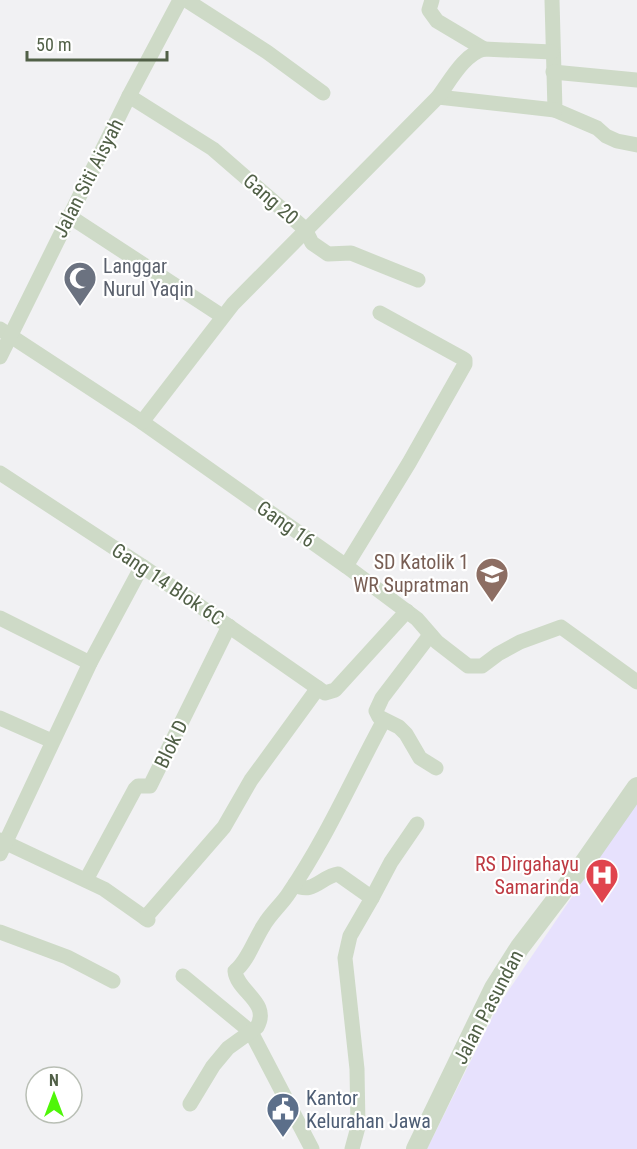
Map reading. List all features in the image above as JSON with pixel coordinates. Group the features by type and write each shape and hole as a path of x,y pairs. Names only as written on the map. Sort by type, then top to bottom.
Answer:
{"street":[{"name":"Jalan Siti Aisyah","path":"0,357 5,333 69,216 180,0"},
{"path":"186,0 267,52 323,93"},
{"path":"432,0 429,10 437,21 484,49"},
{"path":"552,0 555,111"},
{"path":"142,422 222,316 305,229 438,97 477,50 552,52"},
{"path":"553,72 637,80"},
{"name":"Gang 20","path":"129,96 213,149 305,229 312,243 328,254 351,253 418,280"},
{"path":"438,97 555,111 597,128 606,136 617,141 637,145"},
{"path":"69,216 222,316"},
{"path":"346,566 409,463 465,364 462,358 380,313"},
{"name":"Gang 16","path":"5,333 142,422 346,566 417,619 430,635 468,666 482,666 520,642 561,627 637,682"},
{"name":"Gang 14 Blok 6C","path":"0,473 142,566 326,693 335,690 407,611"},
{"path":"142,566 90,663 2,845 104,889 147,919 224,827 251,780 318,688"},
{"path":"0,618 90,663"},
{"name":"Blok D","path":"86,880 135,789 138,786 148,787 152,783 229,626"},
{"path":"430,635 377,706 376,714 399,727 420,758 436,768"},
{"path":"0,718 52,741"},
{"path":"190,1104 213,1066 228,1048 251,1032 260,1022 260,1011 253,997 236,978 235,971 245,961 253,941 272,912 295,884 384,720"},
{"name":"Jalan Pasundan","path":"416,1149 494,988 507,966 605,836 637,787"},
{"path":"351,1149 358,1127 357,1069 345,958 350,936 391,862 417,824"},
{"path":"295,884 300,888 310,887 338,874 372,897"},
{"path":"0,932 68,957 113,981"},
{"path":"183,976 251,1032 312,1149"}],"shaded area":[{"name":"RS Dirgahayu Samarinda","path":"637,801 637,1149 427,1149 498,1006"}],"place":[{"name":"Langgar Nurul Yaqin","path":"80,307"},
{"name":"SD Katolik 1 WR Supratman","path":"492,603"},
{"name":"RS Dirgahayu Samarinda","path":"602,904"},
{"name":"Kantor Kelurahan Jawa","path":"283,1138"}]}
